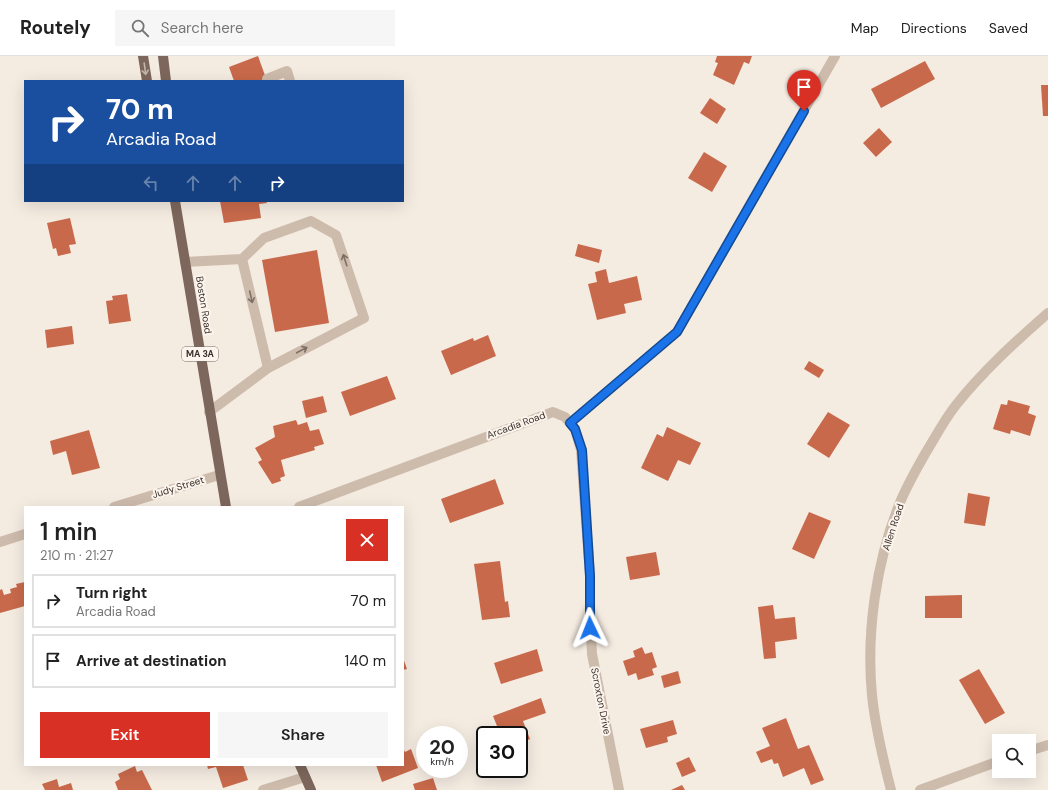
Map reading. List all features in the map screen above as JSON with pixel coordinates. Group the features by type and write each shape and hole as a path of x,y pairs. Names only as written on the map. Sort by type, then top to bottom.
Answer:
{"main road":[{"path":"144,56 147,80"},
{"path":"165,57 166,80"},
{"name":"Boston Road","path":"175,202 219,475 226,506"},
{"path":"300,766 311,790"}],"street":[{"path":"570,423 677,332 835,56"},
{"path":"267,79 287,71 290,80"},
{"path":"185,262 242,259 264,238 311,221 336,235 364,318 268,368 209,412"},
{"path":"242,259 268,368"},
{"name":"Allen Road","path":"891,790 875,719 870,670 874,600 892,525 914,474 954,406 1004,352 1048,314"},
{"name":"Arcadia Road","path":"303,506 553,412 565,417 570,423"},
{"name":"Scroxton Drive","path":"570,423 575,429 582,450 590,576 592,654 619,790"},
{"name":"Judy Street","path":"117,506 219,475"},
{"path":"0,542 24,534"},
{"path":"1036,749 1048,746"},
{"path":"920,790 992,764"},
{"path":"263,790 305,777"}],"building":[{"path":"258,56 267,80 234,80 229,67"},
{"path":"717,56 752,56 749,64 744,62 734,85 713,75 718,63 715,62"},
{"path":"925,61 935,79 881,108 871,89"},
{"path":"1041,85 1048,85 1048,116 1043,116"},
{"path":"710,98 726,109 717,124 700,113"},
{"path":"879,128 892,142 876,157 863,143"},
{"path":"704,152 727,166 712,192 688,178"},
{"path":"220,202 267,203 259,204 261,218 224,223"},
{"path":"70,218 76,244 69,245 71,253 58,256 56,248 53,249 47,223"},
{"path":"578,244 602,250 599,263 575,256"},
{"path":"317,250 329,323 275,332 262,260"},
{"path":"606,269 609,283 637,276 642,300 624,304 626,313 597,320 588,284 597,282 595,272"},
{"path":"127,294 131,321 109,324 106,301 113,300 112,296"},
{"path":"72,326 74,344 47,348 45,330"},
{"path":"488,335 496,356 451,375 441,351 473,338 474,341"},
{"path":"809,361 824,370 819,378 804,369"},
{"path":"387,376 396,399 350,416 341,392"},
{"path":"323,396 327,412 306,418 302,401"},
{"path":"1008,400 1030,406 1028,413 1036,416 1030,436 1011,430 1010,434 993,429 1001,404 1007,405"},
{"path":"828,412 850,425 829,458 807,444"},
{"path":"296,420 298,425 307,422 310,431 319,429 324,444 314,447 315,450 281,460 285,476 280,478 281,481 272,484 258,462 262,460 255,448 275,437 273,426"},
{"path":"667,427 701,443 690,465 678,460 668,481 641,468 657,434 663,437"},
{"path":"89,430 100,468 72,475 66,451 53,455 50,441"},
{"path":"495,479 504,504 450,523 441,499"},
{"path":"968,493 990,497 985,526 964,523"},
{"path":"809,512 831,521 814,559 792,549"},
{"path":"656,552 660,575 630,580 626,557"},
{"path":"500,561 505,602 508,601 510,617 482,620 474,564"},
{"path":"24,582 24,606 0,613 0,590 2,589 4,595 11,593 10,589 17,587 16,584"},
{"path":"962,595 962,618 925,618 925,596"},
{"path":"773,605 775,619 795,617 797,639 775,642 776,658 764,659 758,607"},
{"path":"642,647 645,654 652,652 657,667 652,669 654,675 638,680 636,673 628,676 623,661 635,657 633,651"},
{"path":"537,649 543,671 501,684 494,663"},
{"path":"404,661 407,669 404,670"},
{"path":"979,669 1005,713 985,724 959,680"},
{"path":"678,671 681,683 664,688 661,676"},
{"path":"541,698 546,713 523,721 525,726 497,726 493,716"},
{"path":"786,718 798,749 809,745 824,780 811,785 804,768 783,777 778,763 774,764 772,759 761,763 756,752 770,746 762,728"},
{"path":"673,720 677,734 667,737 668,742 646,748 640,729"},
{"path":"411,749 416,763 416,769 382,782 376,766 404,766 404,750 405,752"},
{"path":"689,757 696,771 682,777 676,763"},
{"path":"135,766 137,772 142,770 152,790 118,790 115,782 120,779 118,774"},
{"path":"207,766 243,766 248,780 223,788 216,767 208,769"},
{"path":"433,778 437,790 415,790 413,784"},
{"path":"57,779 59,787 71,783 73,790 45,790 42,784"},
{"path":"682,785 685,790 671,790"}],"route":[{"path":"590,628 590,576 582,450 575,429 570,423 677,332 804,111"}]}
